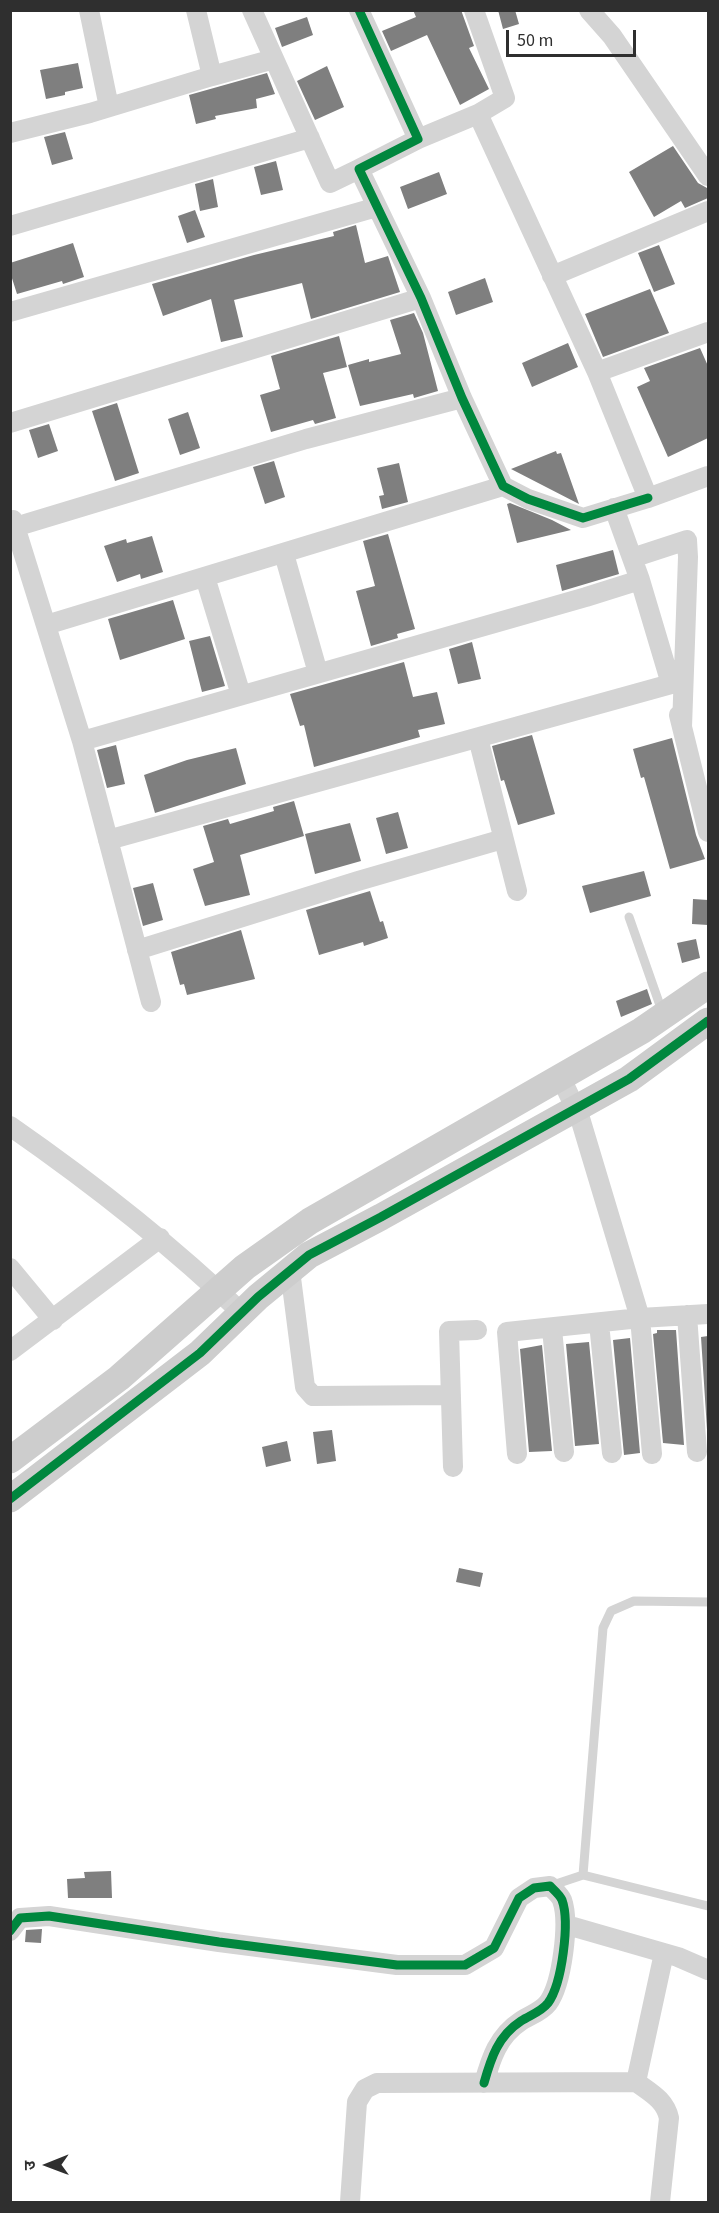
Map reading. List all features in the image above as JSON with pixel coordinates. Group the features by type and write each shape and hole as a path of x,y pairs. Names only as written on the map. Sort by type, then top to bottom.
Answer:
{"street":[{"path":"89,10 109,107"},
{"path":"196,10 212,76"},
{"path":"252,10 330,183 418,139 478,114 505,98 474,10"},
{"path":"359,10 418,139"},
{"path":"589,10 612,36 708,176"},
{"path":"10,133 274,59"},
{"path":"478,114 597,372 648,498"},
{"path":"10,226 310,138"},
{"path":"359,169 420,298 462,398 503,486 528,499 583,518 708,476"},
{"path":"10,312 377,207"},
{"path":"552,276 708,211"},
{"path":"10,423 420,298"},
{"path":"597,372 708,332"},
{"path":"151,1002 82,741 13,524 306,439 462,398"},
{"path":"45,625 503,486"},
{"path":"614,508 640,580 671,684 708,832"},
{"path":"632,558 687,540 682,727"},
{"path":"284,554 318,673"},
{"path":"205,577 241,695"},
{"path":"82,741 640,580"},
{"path":"108,840 671,684"},
{"path":"477,738 517,891"},
{"path":"137,950 358,881 504,839"},
{"path":"10,1460 119,1378 245,1268 310,1221 641,1031 708,985"},
{"path":"10,1499 200,1353 242,1312 309,1255 629,1079 708,1022"},
{"path":"561,1078 576,1109 640,1318 652,1454"},
{"path":"10,1126 64,1163 160,1238 242,1312"},
{"path":"10,1352 160,1238"},
{"path":"10,1268 53,1320"},
{"path":"290,1270 305,1387 313,1396 451,1395"},
{"path":"517,1454 507,1332 640,1318 708,1314"},
{"path":"687,1315 697,1452"},
{"path":"599,1323 612,1453"},
{"path":"552,1329 564,1452"},
{"path":"453,1467 449,1331 477,1330"},
{"path":"15,1924 49,1917 397,1965 465,1965 494,1947 519,1898 534,1888 556,1892 567,1925 559,1977 554,1991 547,2004 521,2021 499,2042 492,2055 484,2083"},
{"path":"567,1925 664,1953 708,1970"},
{"path":"636,2082 664,1953"},
{"path":"350,2202 357,2102 365,2089 377,2083 636,2082 661,2100 667,2108 669,2118 660,2202"}],"lane":[{"path":"629,917 664,1016"},
{"path":"583,1875 603,1628 611,1611 634,1601 708,1602"},
{"path":"556,1892 583,1875 708,1906"}],"building":[{"path":"413,10 461,10 474,46 469,48 489,89 460,105 427,35 391,51 382,31 416,17"},
{"path":"498,10 515,10 519,24 503,29"},
{"path":"307,17 313,35 282,47 275,28"},
{"path":"78,63 83,88 46,99 40,70"},
{"path":"327,66 344,107 315,120 297,81"},
{"path":"267,73 275,94 256,99 257,108 215,116 216,119 196,124 189,95"},
{"path":"65,132 73,159 52,165 44,137"},
{"path":"673,146 698,183 707,188 708,198 685,208 681,201 654,217 629,172"},
{"path":"276,161 283,190 261,195 254,167"},
{"path":"439,172 447,194 408,209 400,187"},
{"path":"213,179 218,207 200,211 195,184"},
{"path":"195,210 205,237 187,243 178,216"},
{"path":"356,225 365,263 388,256 400,292 311,319 302,283 234,300 243,337 221,342 211,299 163,316 152,284 254,255 334,236 333,232"},
{"path":"73,243 84,277 17,294 10,272 10,263"},
{"path":"659,245 675,284 654,292 638,253"},
{"path":"485,278 493,302 456,315 448,292"},
{"path":"650,289 669,333 603,357 585,314"},
{"path":"414,313 423,333 438,391 414,398 413,394 360,406 348,365 401,354 390,320"},
{"path":"339,336 347,367 323,373 336,418 315,424 313,420 271,432 260,395 280,389 271,356"},
{"path":"568,343 578,367 532,387 522,363"},
{"path":"700,348 708,366 708,438 668,457 637,387 650,381 644,368"},
{"path":"117,403 139,473 115,481 92,411"},
{"path":"188,412 200,448 180,455 168,419"},
{"path":"49,424 58,451 38,458 29,430"},
{"path":"556,451 557,454 561,453 579,504 511,469"},
{"path":"274,461 285,497 265,504 253,467"},
{"path":"399,463 408,502 382,509 379,496 384,495 377,468"},
{"path":"510,503 571,530 517,543 507,504"},
{"path":"388,534 415,629 397,634 398,638 371,646 356,591 375,586 363,541"},
{"path":"152,536 163,572 141,579 140,574 117,582 104,546 126,539 127,543"},
{"path":"613,550 619,574 562,591 556,565"},
{"path":"173,600 185,639 120,660 108,619"},
{"path":"210,636 225,686 202,692 189,641"},
{"path":"472,642 481,679 458,684 449,649"},
{"path":"404,662 413,697 437,692 445,724 418,730 420,737 314,767 304,725 300,726 290,694"},
{"path":"532,735 555,814 518,825 504,780 501,781 492,746"},
{"path":"672,738 696,835 705,859 670,869 644,777 641,778 633,749"},
{"path":"116,745 125,784 107,788 97,750"},
{"path":"236,748 246,784 155,813 144,775 187,760"},
{"path":"294,801 304,836 240,855 250,895 205,906 193,869 214,862 203,826 228,819 230,824 274,811 273,807"},
{"path":"398,812 408,848 386,854 376,818"},
{"path":"350,823 361,861 315,874 305,834"},
{"path":"644,871 651,896 590,913 582,886"},
{"path":"153,883 163,920 143,926 133,888"},
{"path":"370,891 388,938 364,946 363,942 319,955 306,910"},
{"path":"693,899 708,900 708,925 692,924"},
{"path":"241,930 255,979 187,995 184,984 180,985 171,952"},
{"path":"696,939 700,958 682,963 677,943"},
{"path":"647,989 652,1004 621,1017 616,1001"},
{"path":"657,1330 676,1330 684,1445 663,1443 653,1334 657,1333"},
{"path":"708,1336 708,1445 701,1337"},
{"path":"630,1338 640,1453 624,1455 613,1340"},
{"path":"589,1342 599,1444 575,1446 566,1344"},
{"path":"542,1345 552,1451 529,1452 520,1349"},
{"path":"332,1430 336,1461 317,1464 313,1432"},
{"path":"287,1441 291,1461 266,1467 262,1447"},
{"path":"459,1568 483,1573 480,1587 456,1582"},
{"path":"111,1871 112,1898 68,1898 67,1879 85,1878 84,1872"},
{"path":"42,1929 41,1943 25,1942 26,1930"}],"cycle path":[{"path":"359,10 418,139 359,169 421,298 462,398 503,486 528,499 583,518 648,498"},
{"path":"10,1499 200,1353 258,1297 309,1255 629,1079 708,1021"},
{"path":"10,1931 20,1918 49,1916 219,1942 397,1965 465,1965 494,1948 519,1898 534,1888 550,1886 561,1898 565,1923 561,1968 553,1994 545,2006 521,2021 506,2034 493,2056 484,2083"}]}
